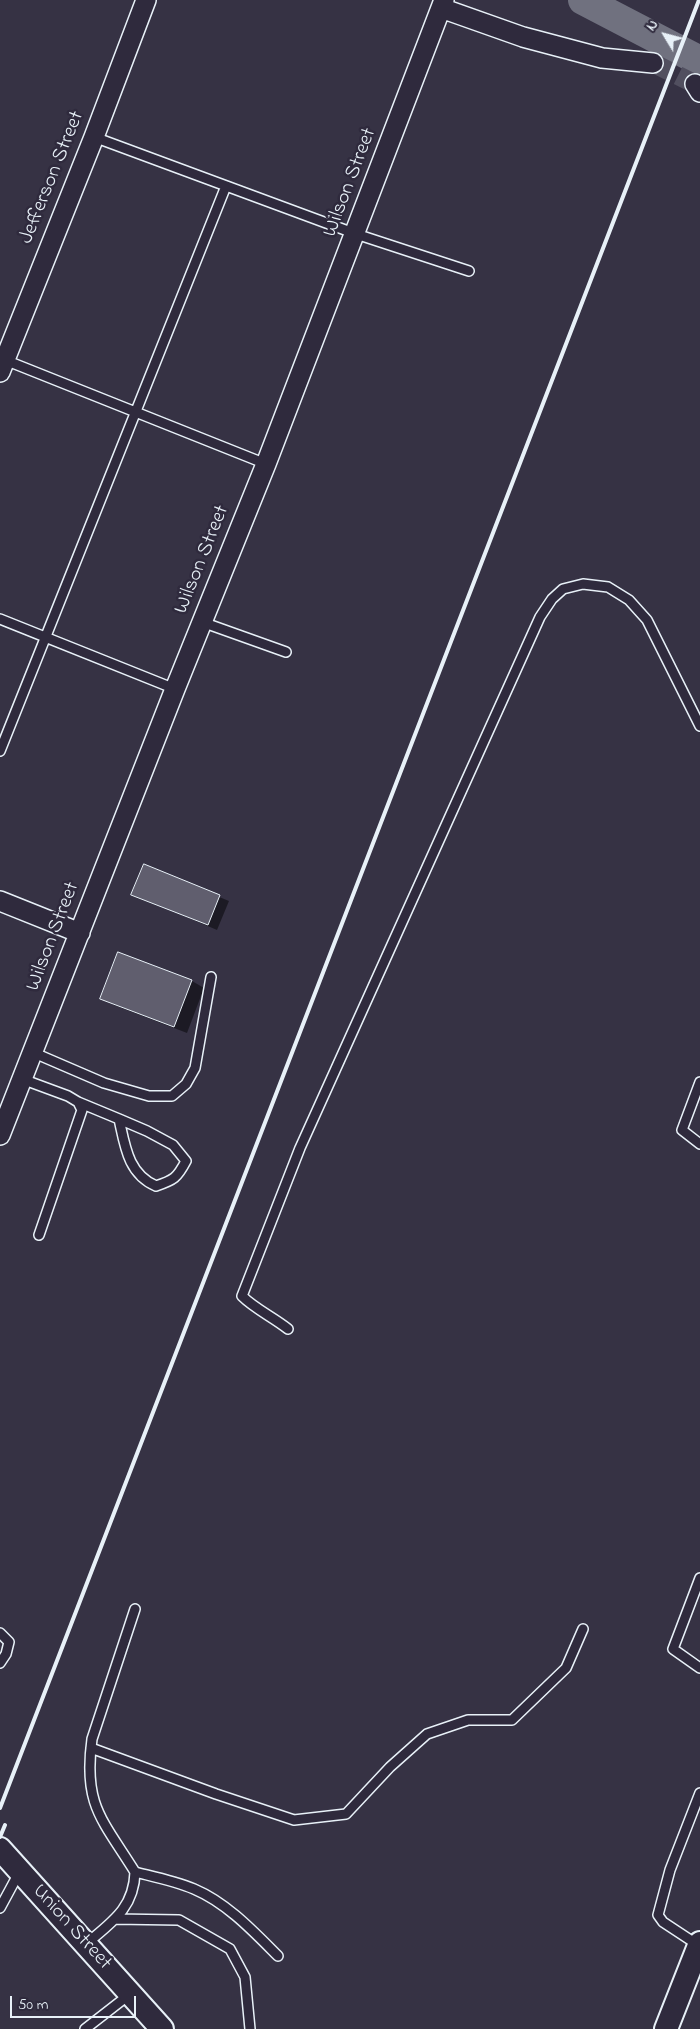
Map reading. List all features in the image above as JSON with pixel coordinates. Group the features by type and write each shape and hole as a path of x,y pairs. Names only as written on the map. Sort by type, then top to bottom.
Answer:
{"street":[{"name":"Jefferson Street","path":"2,366 94,137 146,0"},
{"path":"442,4 523,37 593,56 653,63"},
{"name":"Wilson Street","path":"0,1135 356,234 442,4"},
{"path":"0,901 80,933"},
{"name":"Union Street","path":"0,1849 162,2029"},
{"path":"666,2029 700,1944"}],"lane":[{"path":"94,137 356,234 469,271"},
{"path":"0,751 226,186"},
{"path":"2,366 136,412 266,464"},
{"path":"288,1329 269,1314 249,1304 242,1296 300,1148 540,617 552,599 563,589 583,584 608,587 629,600 647,620 700,726"},
{"path":"0,619 175,689"},
{"path":"202,622 286,652"},
{"path":"32,1052 104,1083 149,1096 172,1096 186,1084 196,1068 212,977"},
{"path":"22,1079 146,1130 172,1145 186,1161 174,1180 156,1186 140,1177 126,1151 119,1119"},
{"path":"700,1082 682,1130 700,1144"},
{"path":"38,1235 82,1110 78,1102"},
{"path":"700,1578 673,1649 700,1668"},
{"path":"86,1944 114,1919 129,1901 134,1887 135,1872 100,1819 93,1803 89,1782 92,1739 135,1609"},
{"path":"91,1748 216,1794 294,1820 346,1814 390,1767 426,1734 468,1720 512,1720 566,1668 583,1629"},
{"path":"0,1633 9,1642 6,1654 0,1663"},
{"path":"700,1792 670,1870 658,1915 663,1922 700,1944"},
{"path":"0,1908 20,1871"},
{"path":"135,1872 194,1889 209,1897 247,1925 278,1956"},
{"path":"114,1919 179,1920 230,1948 245,1976 250,2029"},
{"path":"85,2029 130,1994"}],"building":[{"path":"144,864 220,895 208,925 131,895"},
{"path":"118,952 192,980 174,1027 100,999"}],"waterway":[{"path":"583,0 700,61"}],"tunnel":[{"path":"653,63 695,84"}],"railway":[{"path":"0,1808 699,0"},
{"path":"0,1837 5,1825"}]}
